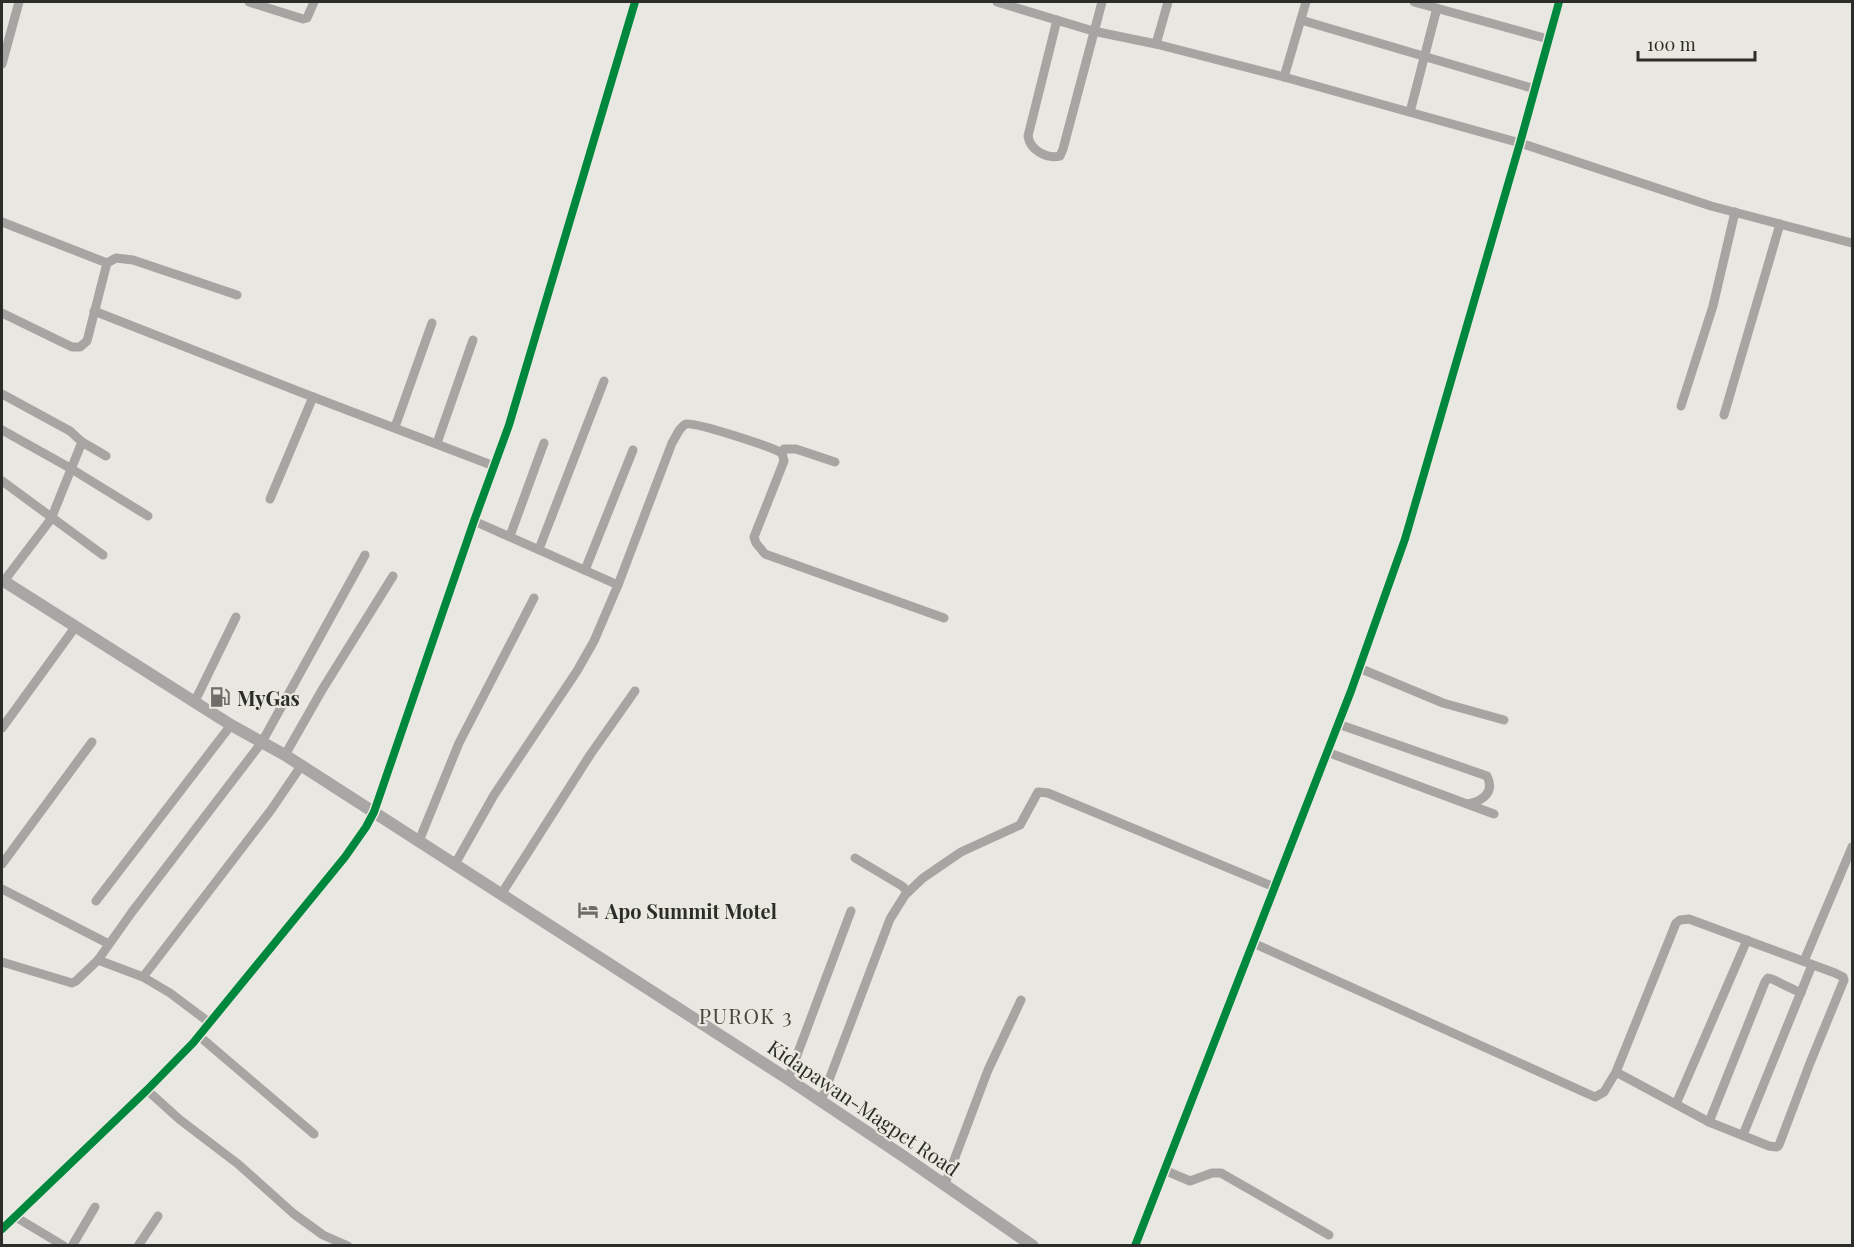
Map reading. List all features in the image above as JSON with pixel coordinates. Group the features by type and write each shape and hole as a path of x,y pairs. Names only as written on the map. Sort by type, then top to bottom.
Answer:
{"main road":[{"name":"Kidapawan-Magpet Road","path":"3,580 502,893 788,1079 1033,1245"}],"street":[{"path":"2,64 19,2"},
{"path":"249,2 277,6 303,19 308,18 314,2"},
{"path":"2,1229 147,1090 199,1036 345,857 374,812 509,425 634,2"},
{"path":"998,2 1029,6 1057,20 1093,31 1156,44 1284,77 1520,143 1735,212 1852,243"},
{"path":"1057,20 1028,136 1035,149 1050,157 1060,156 1063,149 1102,2"},
{"path":"1156,44 1168,2"},
{"path":"1284,77 1306,2"},
{"path":"1414,2 1548,39"},
{"path":"1135,1245 1338,724 1405,539 1559,2"},
{"path":"1410,112 1437,8"},
{"path":"1301,20 1534,89"},
{"path":"1681,406 1713,306 1735,212"},
{"path":"2,222 107,263"},
{"path":"1724,416 1780,224"},
{"path":"2,313 77,348 80,347 87,342 107,263 116,258 128,258 237,295"},
{"path":"94,311 494,466"},
{"path":"396,427 432,323"},
{"path":"436,443 473,340"},
{"path":"539,549 604,381"},
{"path":"2,394 60,426 106,456"},
{"path":"270,499 313,397"},
{"path":"455,864 494,795 577,671 594,641 664,464 681,428 687,424 704,426 782,453"},
{"path":"2,430 148,516"},
{"path":"3,580 51,519 82,442"},
{"path":"510,536 544,442"},
{"path":"782,453 784,449 796,449 835,462"},
{"path":"585,570 633,450"},
{"path":"782,453 784,461 755,532 759,549 765,554 944,618"},
{"path":"2,482 103,555"},
{"path":"474,521 618,585"},
{"path":"2,962 72,983 98,960 262,742 365,555"},
{"path":"285,755 322,690 393,576"},
{"path":"419,841 459,742 534,598"},
{"path":"195,701 236,616"},
{"path":"2,728 76,626"},
{"path":"1359,668 1449,705 1503,720"},
{"path":"502,893 590,755 634,691"},
{"path":"1338,724 1486,776 1490,786 1487,794 1479,802 1468,804"},
{"path":"96,901 231,725"},
{"path":"2,864 92,742"},
{"path":"1327,752 1494,814"},
{"path":"143,977 271,810 301,766"},
{"path":"821,1101 890,919 908,892 923,878 954,857 1020,825 1038,792 1043,791 1274,887"},
{"path":"1743,1136 1801,993 1808,963 1852,847"},
{"path":"855,858 902,886 908,892"},
{"path":"2,889 109,944"},
{"path":"788,1079 851,911"},
{"path":"1253,943 1592,1096 1599,1096 1604,1092 1616,1072 1676,923 1684,919 1840,975 1844,980 1779,1145 1773,1147 1709,1122 1616,1072"},
{"path":"1676,1104 1747,940"},
{"path":"98,960 143,977 170,993 210,1023"},
{"path":"1709,1122 1765,982 1768,978 1772,979 1801,993"},
{"path":"945,1184 988,1070 1021,999"},
{"path":"199,1036 314,1134"},
{"path":"147,1090 178,1119 238,1164 294,1214 323,1235 348,1245"},
{"path":"1164,1170 1190,1181 1212,1173 1221,1173 1329,1235"},
{"path":"72,1245 95,1207"},
{"path":"14,1216 64,1245"},
{"path":"138,1245 158,1216"}],"cycle path":[{"path":"2,1229 193,1043 345,857 374,812 509,425 635,2"},
{"path":"1135,1246 1351,691 1405,539 1559,2"}],"place":[{"name":"MyGas","path":"220,697"},
{"name":"Apo Summit Motel","path":"588,910"}],"district":[{"name":"PUROK 3","path":"746,1015"}]}
